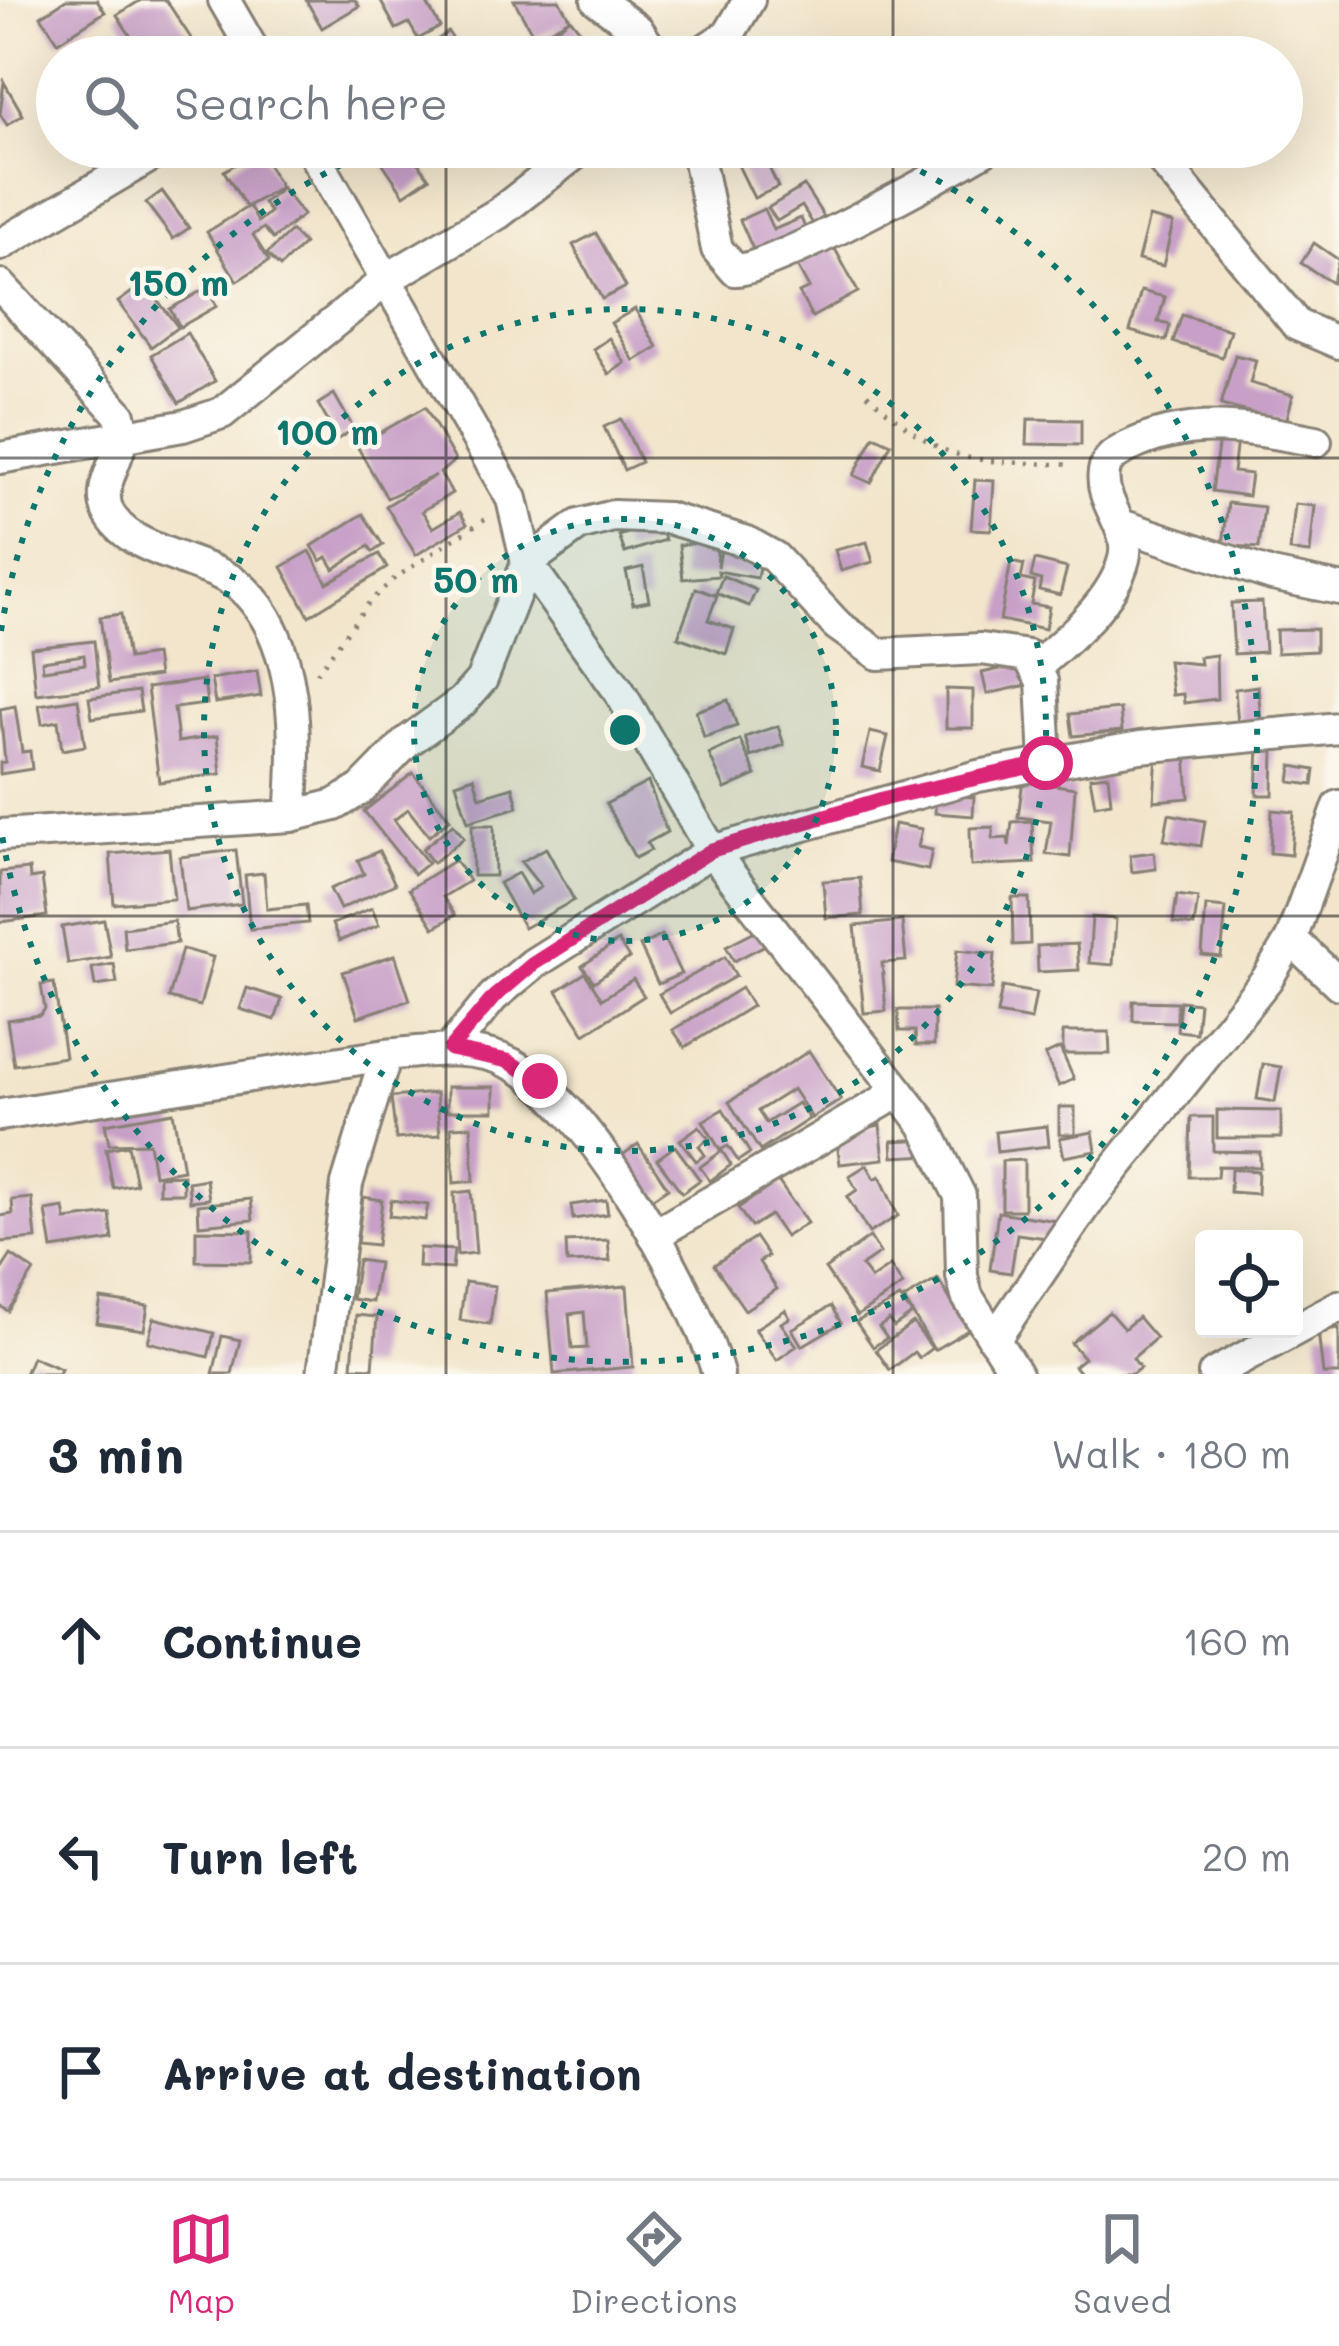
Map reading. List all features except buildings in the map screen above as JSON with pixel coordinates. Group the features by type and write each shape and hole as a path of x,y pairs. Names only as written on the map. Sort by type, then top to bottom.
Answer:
{"street":[{"path":"224,0 245,36"},
{"path":"597,0 642,36"},
{"path":"726,36 749,0"},
{"path":"0,245 130,168"},
{"path":"323,168 512,500 527,563 619,691 712,850 924,1124 955,1183 964,1220 962,1276 1016,1374"},
{"path":"0,458 222,413 389,278 499,213 557,168"},
{"path":"700,168 717,250 727,263 745,271 784,257 950,168"},
{"path":"1168,168 1298,325 1339,343"},
{"path":"0,285 120,415 126,436 108,478 104,498 110,515 142,544 240,586 260,609 278,648 297,741 291,815"},
{"path":"1037,665 1071,636 1123,566 1120,525 1104,484 1104,466 1112,455 1155,434 1200,426 1316,441"},
{"path":"0,835 291,815 335,805 361,789 407,742 462,702 482,679 527,563 579,525 613,517 668,518 725,532 775,557 837,625 878,654 1012,650 1037,665"},
{"path":"1120,525 1272,574 1339,590"},
{"path":"1037,665 1046,763"},
{"path":"450,1049 494,997 533,964 712,850 886,798 1046,763 1140,747 1339,728"},
{"path":"994,1340 1088,1202 1245,1008 1291,939 1339,806"},
{"path":"1291,939 1339,984"},
{"path":"0,1114 386,1055 450,1049 508,1061 540,1081 596,1148 654,1235 718,1374"},
{"path":"323,1374 346,1184 386,1055"},
{"path":"654,1235 899,1092"},
{"path":"1214,1374 1339,1306"}],"path":[{"path":"867,394 918,439 949,454 1000,463 1104,466"},
{"path":"290,703 370,601 395,578 512,500"}],"route":[{"path":"540,1081 508,1061 450,1049 494,997 533,964 712,850 886,798 1046,763"}]}
